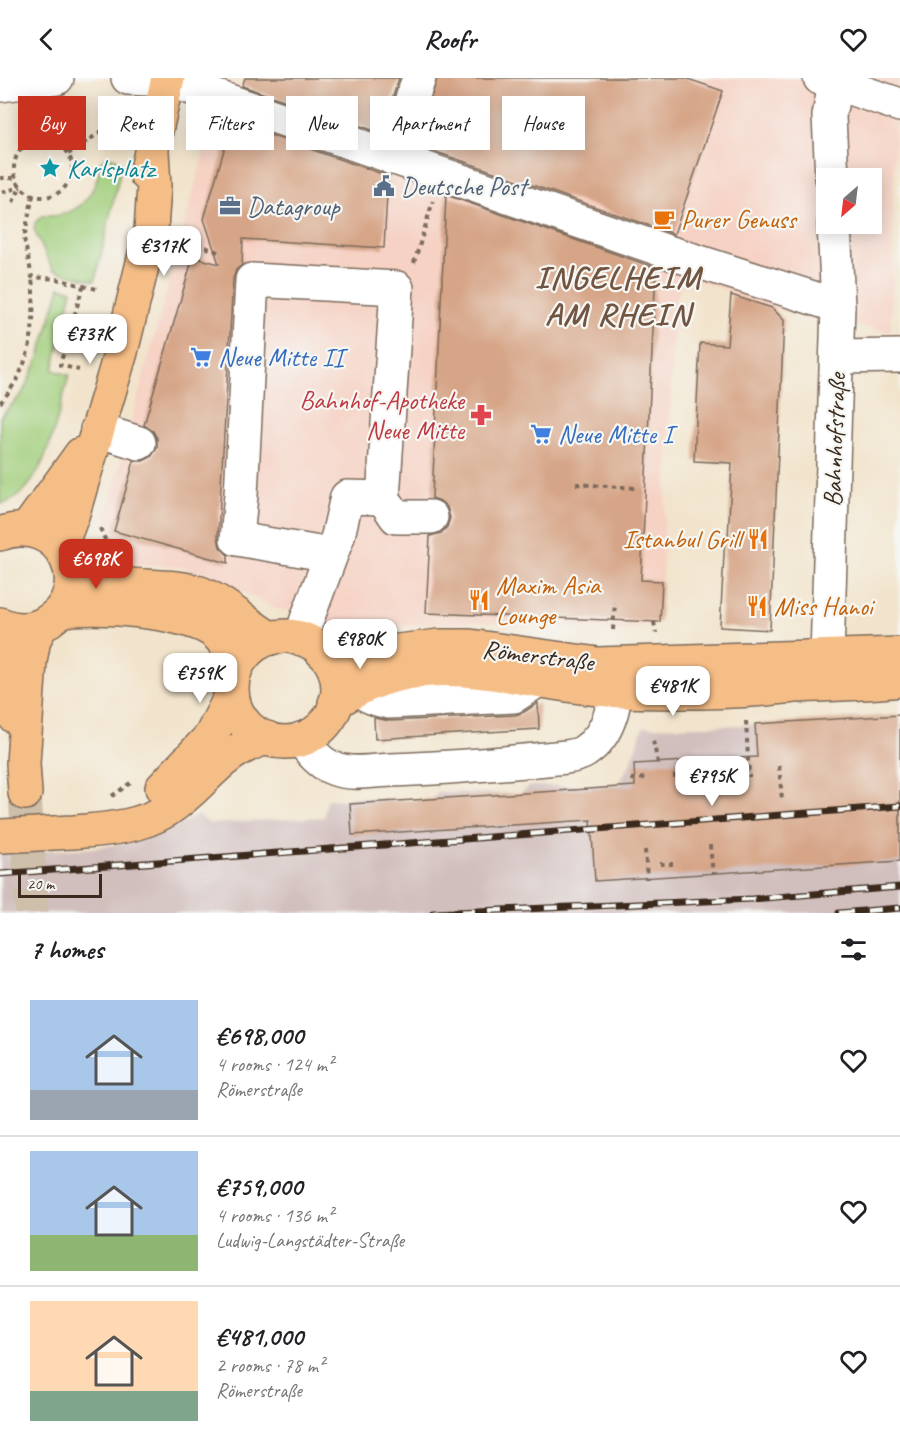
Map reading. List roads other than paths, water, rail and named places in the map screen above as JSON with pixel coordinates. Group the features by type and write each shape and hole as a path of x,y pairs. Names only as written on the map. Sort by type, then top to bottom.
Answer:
{"main road":[{"path":"0,641 6,661 24,778 30,661 34,639 69,595 71,587 70,569 64,554 72,516 121,352 129,312 127,265 129,243 168,79"},
{"path":"14,532 97,430"},
{"path":"14,532 44,534 82,573 105,581 178,589 201,594 223,604 244,622 270,638 249,650 211,736 150,800 123,818 89,831"},
{"path":"0,624 20,629 51,618 92,608 170,616 195,622 208,628 222,639 231,653 236,710 245,724 259,735 284,742 302,739 320,728 347,696 337,680 332,665 312,646"},
{"name":"Römerstraße","path":"270,638 286,636 330,656 347,660 382,652 439,646 470,646 582,662 617,677 731,692 900,680"},
{"name":"Römerstraße","path":"347,696 386,677 404,672 440,669 540,679 617,677 775,660 900,654"},
{"path":"0,836 110,830 151,819 184,797 228,756 251,743 267,738"}],"street":[{"path":"0,85 57,78"},
{"path":"392,158 419,78"},
{"path":"130,94 168,79 392,158 838,306"},
{"path":"831,168 828,116 831,80 900,105"},
{"name":"Bahnhofstraße","path":"827,656 838,306 834,234"},
{"path":"331,555 237,538 252,280 397,288 383,498 396,517 431,517"},
{"path":"837,357 900,356"},
{"path":"97,430 139,443"},
{"path":"312,646 306,622 338,536 347,497 383,498"},
{"path":"302,739 317,758 328,766 351,772 422,769 566,757 583,753 600,735 612,711 617,677"}],"tunnel":[{"path":"25,793 32,913"}],"railway":[{"path":"0,874 900,806"},
{"path":"433,913 752,899 900,887"},
{"path":"839,913 900,908"}],"place":[{"name":"Karlsplatz","path":"50,168"},
{"name":"Deutsche Post","path":"384,186"},
{"name":"Datagroup","path":"230,206"},
{"name":"Purer Genuss","path":"664,219"},
{"name":"Neue Mitte II","path":"201,357"},
{"name":"Bahnhof-Apotheke Neue Mitte","path":"481,415"},
{"name":"Neue Mitte I","path":"541,434"},
{"name":"Istanbul Grill","path":"758,539"},
{"name":"Maxim Asia Lounge","path":"479,600"},
{"name":"Miss Hanoi","path":"757,606"}],"district":[{"name":"INGELHEIM AM RHEIN","path":"618,296"}]}
